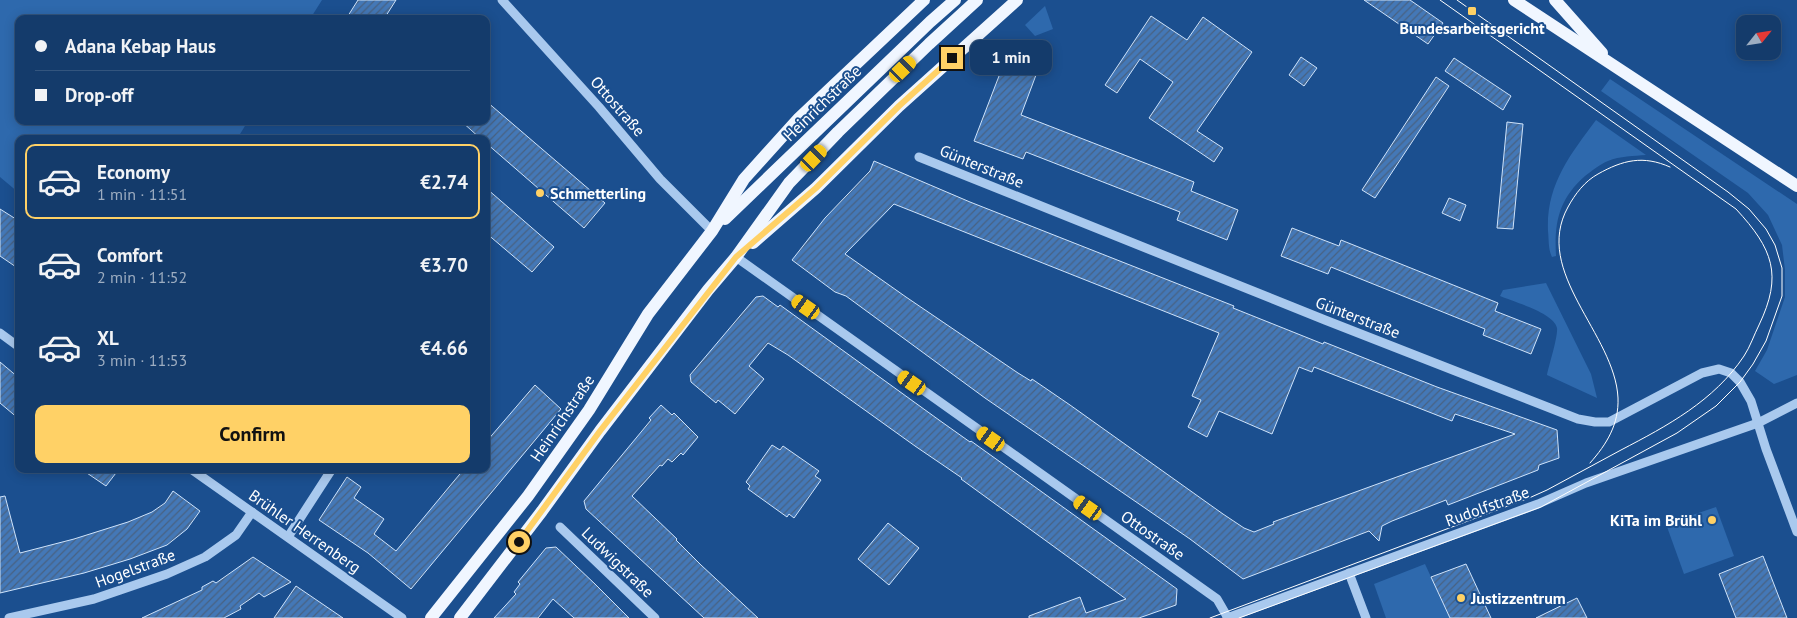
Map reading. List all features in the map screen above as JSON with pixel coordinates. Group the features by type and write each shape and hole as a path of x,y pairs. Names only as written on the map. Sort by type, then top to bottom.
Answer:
{"main road":[{"name":"Heinrichstraße","path":"431,618 528,496 589,410 648,314 712,230 744,179 799,118 924,0"},
{"name":"Heinrichstraße","path":"712,230 955,0"},
{"name":"Heinrichstraße","path":"460,618 542,511 610,417 736,257 789,183 838,132 977,0"},
{"name":"Heinrichstraße","path":"736,257 816,188 899,106 1017,0"},
{"path":"1514,0 1797,186"},
{"path":"1555,0 1612,64"}],"street":[{"name":"Ottostraße","path":"502,0 599,107 660,179 712,230"},
{"name":"Günterstraße","path":"920,157 1334,324 1578,419 1610,422 1702,373 1720,369 1731,373 1740,382 1751,401 1797,532"},
{"name":"Ottostraße","path":"736,257 1218,599 1228,618"},
{"path":"0,334 15,344"},
{"name":"Rudolfstraße","path":"1228,618 1538,504 1586,483 1758,423 1797,403"},
{"name":"Brühler Herrenberg","path":"197,473 402,618"},
{"path":"288,537 329,473"},
{"name":"Hogelstraße","path":"9,618 94,599 182,567 204,557 236,535 252,512"},
{"name":"Ludwigstraße","path":"560,527 655,618"},
{"path":"1349,573 1366,618"}],"shaded area":[{"path":"0,0 322,0 313,15 15,15 15,125 246,125 239,135 15,135 15,190 0,177"},
{"path":"1045,6 1053,29 1035,36 1025,25"},
{"path":"1610,79 1797,204 1797,375 1774,384 1755,371 1767,350 1785,297 1785,270 1782,245 1768,215 1748,193 1601,91"},
{"path":"1596,120 1646,155 1622,157 1608,161 1585,176 1576,185 1569,193 1560,212 1556,232 1556,256 1552,257 1549,244 1548,214 1555,185 1569,158"},
{"path":"1546,283 1591,374 1597,398 1547,375 1557,332 1554,323 1541,313 1500,296 1503,290"},
{"path":"1716,507 1734,556 1684,574 1666,524"},
{"path":"1425,564 1450,618 1386,618 1374,584"}],"building":[{"path":"358,0 396,0 387,15 349,15"},
{"path":"1364,0 1410,0 1443,23 1428,44"},
{"path":"1151,16 1187,40 1203,17 1252,52 1197,131 1223,148 1214,162 1149,118 1173,82 1140,59 1117,93 1105,85"},
{"path":"1301,57 1317,68 1304,86 1289,75"},
{"path":"1454,58 1511,96 1503,110 1445,71"},
{"path":"1004,63 1036,75 1021,115 1194,182 1191,191 1238,210 1227,240 1177,220 1180,212 1026,152 1023,159 974,141"},
{"path":"1436,77 1449,86 1375,198 1362,190"},
{"path":"490,104 605,203 584,228 490,146 490,135 477,135 465,125 490,125"},
{"path":"1507,122 1523,124 1513,229 1497,228"},
{"path":"874,161 970,202 1234,306 1233,308 1323,344 1324,342 1437,387 1557,430 1559,458 1539,465 1538,470 1448,505 1446,500 1392,521 1382,526 1379,541 1369,531 1243,579 1190,539 985,398 846,296 835,292 792,260 825,218 870,171","holes":["894,204 1219,333 1192,396 1201,400 1188,427 1207,437 1219,411 1272,434 1299,367 1312,372 1314,367 1452,421 1455,414 1515,434 1273,522 1274,524 1254,532 1244,528 1223,514 1070,405 1032,379 1031,381 1018,373 845,254"]},
{"path":"490,191 554,247 532,272 490,236"},
{"path":"1449,198 1466,205 1460,221 1442,213"},
{"path":"0,209 15,218 15,266 0,256"},
{"path":"1292,228 1339,246 1341,240 1498,303 1495,311 1541,329 1531,354 1483,335 1485,329 1331,267 1328,274 1281,256"},
{"path":"763,296 778,307 780,305 1177,589 1176,605 1139,618 1029,618 1029,616 1080,597 1086,613 1126,599 962,478 788,355 768,343 749,366 764,379 735,414 718,400 716,403 691,382 690,375 756,297"},
{"path":"0,362 15,375 15,416 0,403"},
{"path":"535,385 561,409 411,589 368,553 319,520 347,477 361,487 354,498 384,519 374,534 396,551 461,473 490,473 490,437"},
{"path":"661,405 672,415 674,413 698,437 683,455 681,453 672,462 668,459 662,466 660,465 632,496 701,565 758,618 704,618 586,509 584,501 651,420 649,418"},
{"path":"772,445 780,450 783,446 819,471 815,476 821,480 794,518 789,514 787,517 748,489 750,486 746,482"},
{"path":"87,473 116,473 106,486"},
{"path":"173,491 200,511 187,529 167,545 84,573 0,593 0,497 5,496 20,553 128,522 152,512 165,503"},
{"path":"888,523 919,548 889,585 858,559"},
{"path":"556,547 629,618 574,618 553,599 538,618 494,618 516,594 514,592 520,584 518,582 546,548"},
{"path":"1763,556 1787,618 1736,618 1719,574"},
{"path":"253,557 291,582 264,597 259,593 240,606 241,609 224,618 142,618 202,590 202,587 213,581 216,583"},
{"name":"Justizzentrum","path":"1466,564 1491,618 1450,618 1431,577"},
{"path":"296,586 343,618 274,618"},
{"path":"1577,598 1587,618 1536,618"}],"tram line":[{"path":"1210,618 1529,498 1655,432 1689,411 1719,386 1732,372 1748,349 1766,307 1771,291 1770,263 1759,237 1736,209 1440,0"},
{"path":"1239,618 1541,507 1677,433 1716,406 1740,382 1766,341 1782,296 1782,268 1775,245 1766,229 1749,209 1728,192 1457,0"},
{"path":"1590,463 1611,433 1618,407 1618,398 1614,374 1604,350 1567,279 1560,255 1560,231 1568,207 1574,197 1585,184 1598,174 1625,162 1642,160 1670,167"}],"place":[{"name":"Bundesarbeitsgericht","path":"1472,11"},
{"name":"Schmetterling","path":"540,193"},
{"name":"KiTa im Brühl","path":"1712,520"},
{"name":"Justizzentrum","path":"1461,598"}],"route":[{"path":"519,542 600,431 708,290 736,257 816,188 899,106 952,58"}]}
